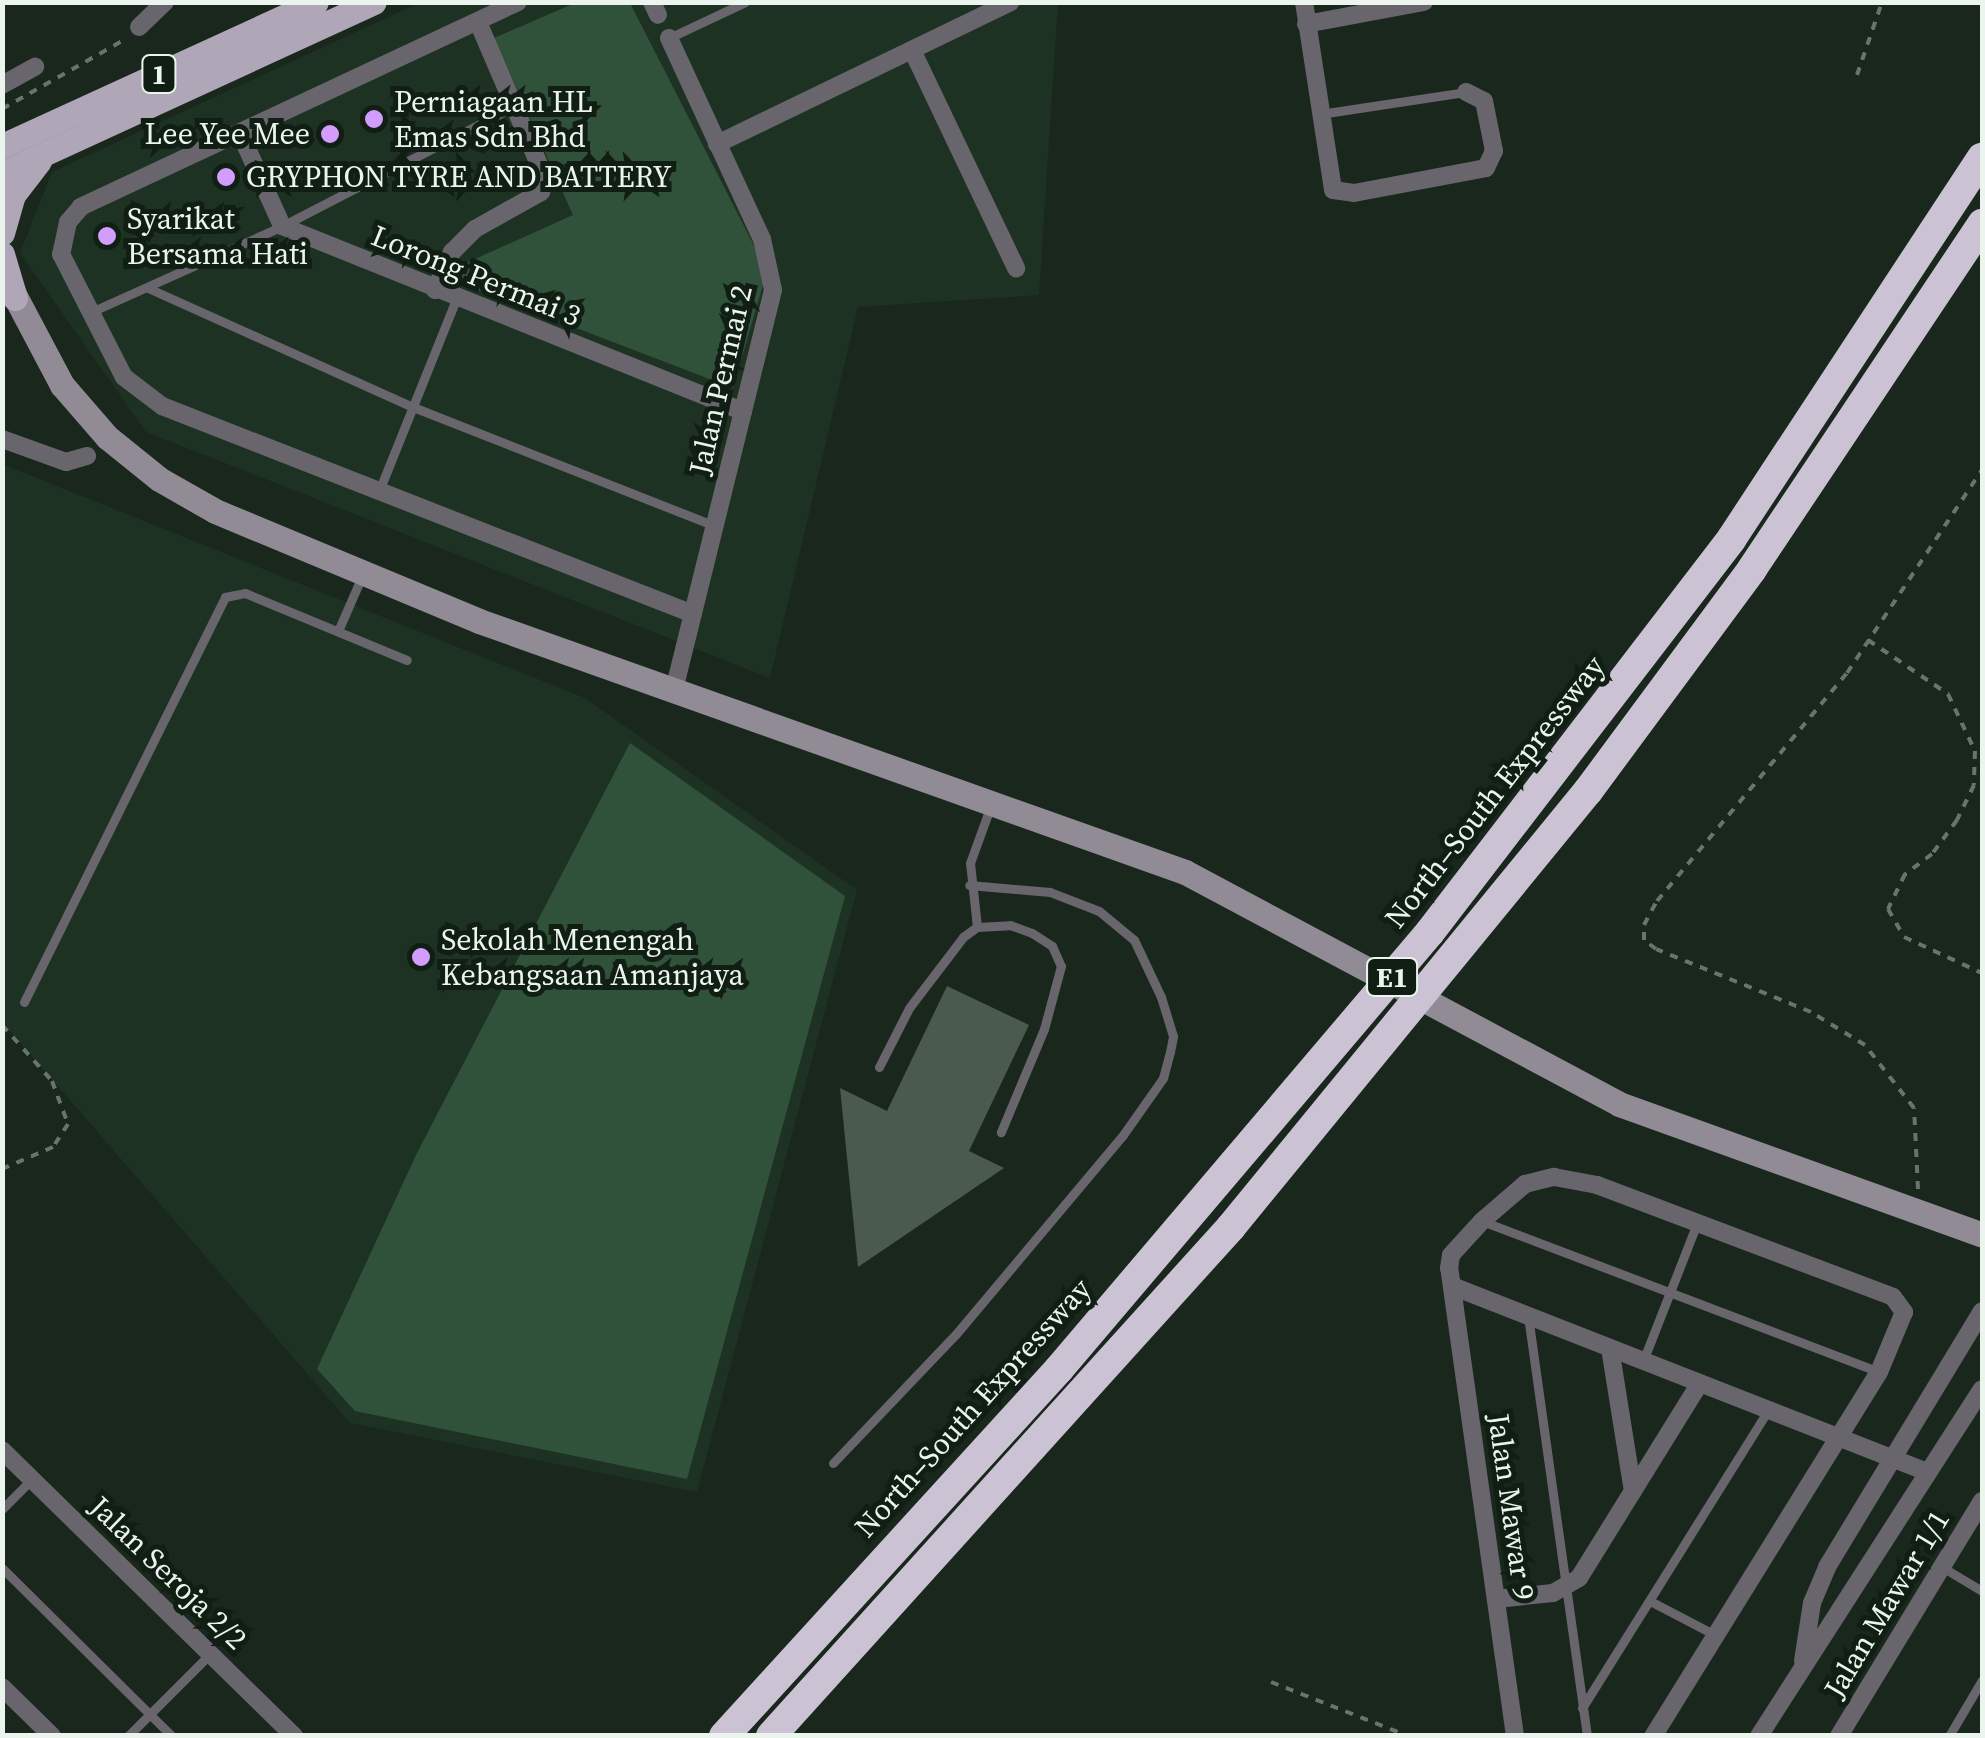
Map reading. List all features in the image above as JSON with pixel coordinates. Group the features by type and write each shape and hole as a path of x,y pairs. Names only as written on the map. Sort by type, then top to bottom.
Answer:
{"highway":[{"name":"North–South Expressway","path":"724,1736 1059,1368 1478,873 1732,538 1982,158"},
{"name":"E1","path":"771,1736 1232,1227 1564,821 1752,569 1982,224"}],"main road":[{"name":"1","path":"2,146 316,2"},
{"name":"1","path":"2,173 373,2"},
{"path":"2,234 13,195 46,154"},
{"path":"2,254 9,294"},
{"path":"2,272 9,294 62,385 107,437 158,479 362,576 1186,872 1554,1072 1690,1133 1982,1235"}],"street":[{"path":"138,27 165,2"},
{"path":"518,2 241,136 81,207 68,222 61,254 124,378 162,406 378,494 693,614"},
{"path":"717,144 1011,2"},
{"path":"1304,2 1318,114 1333,190 1354,192 1486,168 1494,151 1484,101 1466,92"},
{"path":"1306,24 1424,2"},
{"path":"435,290 452,252 476,229 541,192 544,176 478,22"},
{"name":"Jalan Permai 2","path":"669,38 772,264 773,290 674,690"},
{"path":"912,50 1016,268"},
{"path":"2,85 35,67"},
{"path":"241,136 282,226"},
{"name":"Lorong Permai 3","path":"282,226 743,411"},
{"path":"2,440 66,462 87,456"},
{"path":"1653,1736 1840,1437 1879,1372 1904,1312 1893,1297 1596,1185 1554,1177 1525,1184 1482,1222 1451,1256 1452,1286 1610,1348 1700,1382 1768,1409 1840,1437 1892,1457 1927,1472"},
{"name":"Jalan Mawar 9","path":"1452,1286 1514,1736"},
{"path":"1803,1661 1812,1604 1827,1567 1982,1311"},
{"path":"1610,1348 1633,1491"},
{"path":"1496,1600 1566,1588 1590,1564 1700,1382"},
{"path":"1759,1736 1803,1661 1982,1388"},
{"name":"Jalan Seroja 2/2","path":"2,1450 294,1736"},
{"name":"Jalan Mawar 1/1","path":"1839,1736 1982,1500"},
{"path":"2,1687 52,1736"}],"lane":[{"path":"669,38 745,2"},
{"path":"1318,114 1466,92"},
{"path":"89,313 282,226 514,106"},
{"path":"148,288 413,407 715,526"},
{"path":"378,494 456,298"},
{"path":"338,631 362,576"},
{"path":"24,1002 225,596 238,590 407,660"},
{"path":"977,927 969,885 977,836 992,802"},
{"path":"833,1464 956,1334 1123,1135 1162,1078 1170,1052 1165,1010 1134,940 1100,910 1050,892 969,885"},
{"path":"879,1067 938,964 977,927 1010,925 1032,933 1052,946 1061,966 1044,1029 1001,1132"},
{"path":"1482,1222 1879,1372"},
{"path":"1643,1360 1696,1223"},
{"path":"1528,1316 1588,1736"},
{"path":"1582,1708 1768,1409"},
{"path":"2,1509 32,1478"},
{"path":"1942,1567 1982,1591"},
{"path":"2,1568 172,1736"},
{"path":"1650,1600 1715,1635"},
{"path":"128,1736 211,1653"},
{"path":"1948,1736 1982,1680"}],"path":[{"path":"1857,75 1882,2"},
{"path":"2,109 96,61 138,27"},
{"path":"1917,1214 1914,1108 1891,1071 1864,1045 1811,1012 1644,940 1657,900 1868,640 1982,470"},
{"path":"1868,640 1948,694 1975,750 1974,785 1958,820 1932,854 1905,874 1888,909 1904,937 1982,973"},
{"path":"2,1025 52,1081 68,1124 53,1147 2,1169"},
{"path":"1271,1682 1408,1736"}],"shaded area":[{"path":"419,3 1058,3 1039,295 858,307 770,678 146,432 20,253 52,172"},
{"path":"575,3 630,3 767,271 733,388 462,284 455,268 573,215 494,38"},
{"name":"Sekolah Menengah Kebangsaan Amanjaya","path":"2,464 585,698 857,890 697,1492 350,1423 3,1023"},
{"path":"630,743 845,896 687,1479 355,1411 317,1369 417,1153"}],"building":[{"path":"947,986 1029,1025 969,1151 1004,1168 858,1267 840,1088 887,1111"}],"place":[{"name":"Perniagaan HL Emas Sdn Bhd","path":"374,119"},
{"name":"Lee Yee Mee","path":"330,134"},
{"name":"GRYPHON TYRE AND BATTERY","path":"226,177"},
{"name":"Syarikat Bersama Hati","path":"107,236"},
{"name":"Sekolah Menengah Kebangsaan Amanjaya","path":"421,957"}]}
